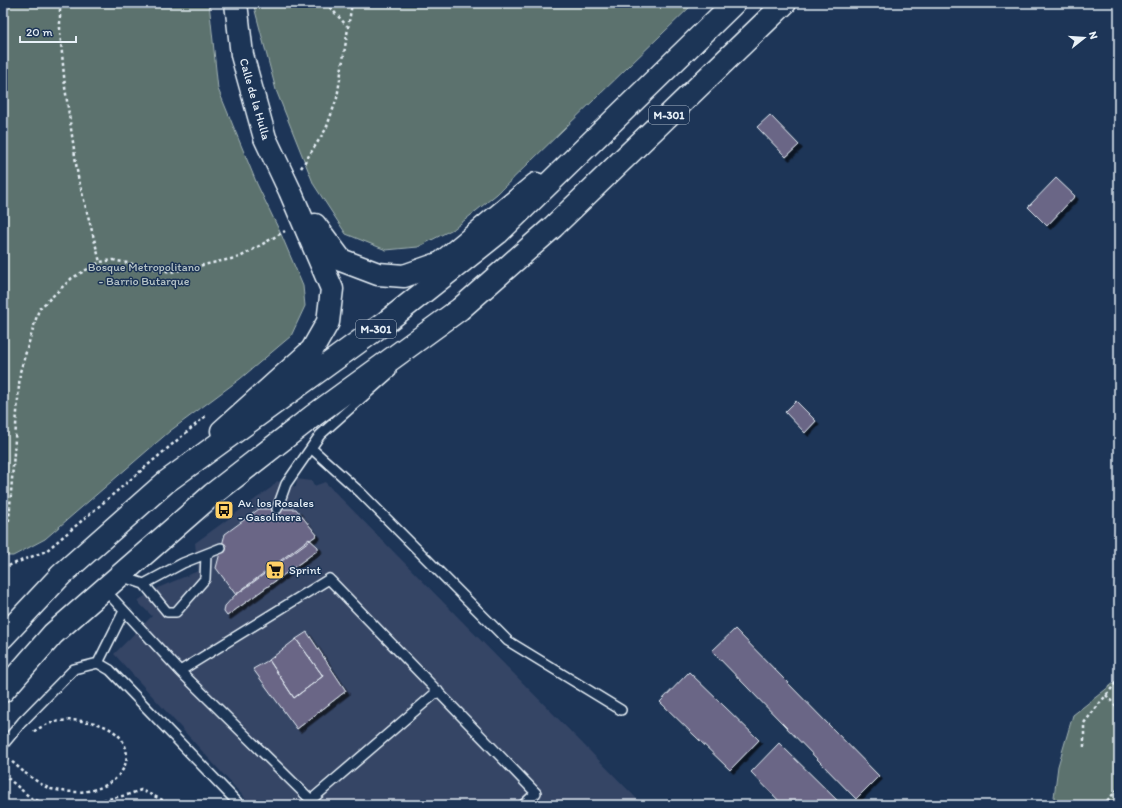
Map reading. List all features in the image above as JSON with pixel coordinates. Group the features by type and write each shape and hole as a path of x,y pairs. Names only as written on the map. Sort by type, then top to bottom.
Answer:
{"main road":[{"name":"Calle de la Hulla","path":"236,3 242,55 265,138 290,191"},
{"name":"M-301","path":"3,637 61,575 166,482 386,322 498,233 734,3"},
{"name":"M-301","path":"3,690 52,634 219,489 313,416 460,309 553,227 785,3"},
{"path":"290,191 341,260 378,274 404,276 441,263 629,107"},
{"path":"166,482 312,350 328,322 332,289 290,191"}],"lane":[{"path":"277,508 286,484 320,435 460,309"},
{"path":"311,448 361,493 508,641 621,710"},
{"path":"221,548 183,563 144,584 112,582 124,611 180,672 314,803 438,691"},
{"path":"144,584 167,612 176,612 205,579 206,554"},
{"path":"180,672 329,580 536,793 523,805"},
{"path":"98,663 124,611"},
{"path":"3,746 22,722 74,669 98,663 110,670 240,805"}],"path":[{"path":"60,3 60,31 65,87 78,177 100,262"},
{"path":"326,3 348,26"},
{"path":"290,191 304,161 326,129 337,98 352,3"},
{"path":"3,532 9,520 20,372 39,309 72,278 100,262 113,260 172,272 240,257 304,221"},
{"path":"3,568 14,565 46,551 210,413"},
{"path":"1084,747 1084,723 1119,679"},
{"path":"1106,695 1119,710"},
{"path":"30,735 43,726 53,722 70,720 87,721 101,725 116,735 125,748 127,758 126,770 123,775"},
{"path":"3,764 13,752"},
{"path":"3,754 25,773 50,789 81,794 93,793"},
{"path":"3,774 32,799 53,805"},
{"path":"1103,805 1119,788"},
{"path":"80,805 127,795 141,790 173,805"}],"shaded area":[{"path":"297,479 312,481 314,486 325,482 643,805 251,805 114,654 152,616 137,601 160,587 198,571 195,543 272,487 277,481 296,487"}],"green space":[{"name":"Bosque Metropolitano - Barrio Butarque","path":"3,3 209,3 218,89 257,184 281,234 303,286 305,306 291,336 240,379 170,431 45,539 13,556 3,556"},
{"path":"253,3 694,3 497,194 455,228 418,247 386,250 346,234 314,185 276,90"},
{"path":"1119,679 1119,805 1053,805 1058,766 1073,715"}],"building":[{"path":"770,115 799,145 786,157 757,127"},
{"path":"1056,178 1075,196 1047,226 1028,207"},
{"path":"796,401 816,421 805,433 785,412"},
{"path":"259,509 296,509 317,535 236,595 216,568 225,534"},
{"path":"309,539 318,547 318,550 227,616 224,612 225,606 236,594"},
{"path":"735,629 879,776 856,799 712,651"},
{"path":"307,632 346,691 297,729 253,669 269,660 294,698 323,676 296,639"},
{"path":"296,639 323,676 294,698 269,660"},
{"path":"689,672 759,740 730,770 660,702"},
{"path":"779,743 842,805 783,805 751,772"}],"place":[{"name":"Av. los Rosales - Gasolinera","path":"224,510"},
{"name":"Sprint","path":"275,570"}]}
